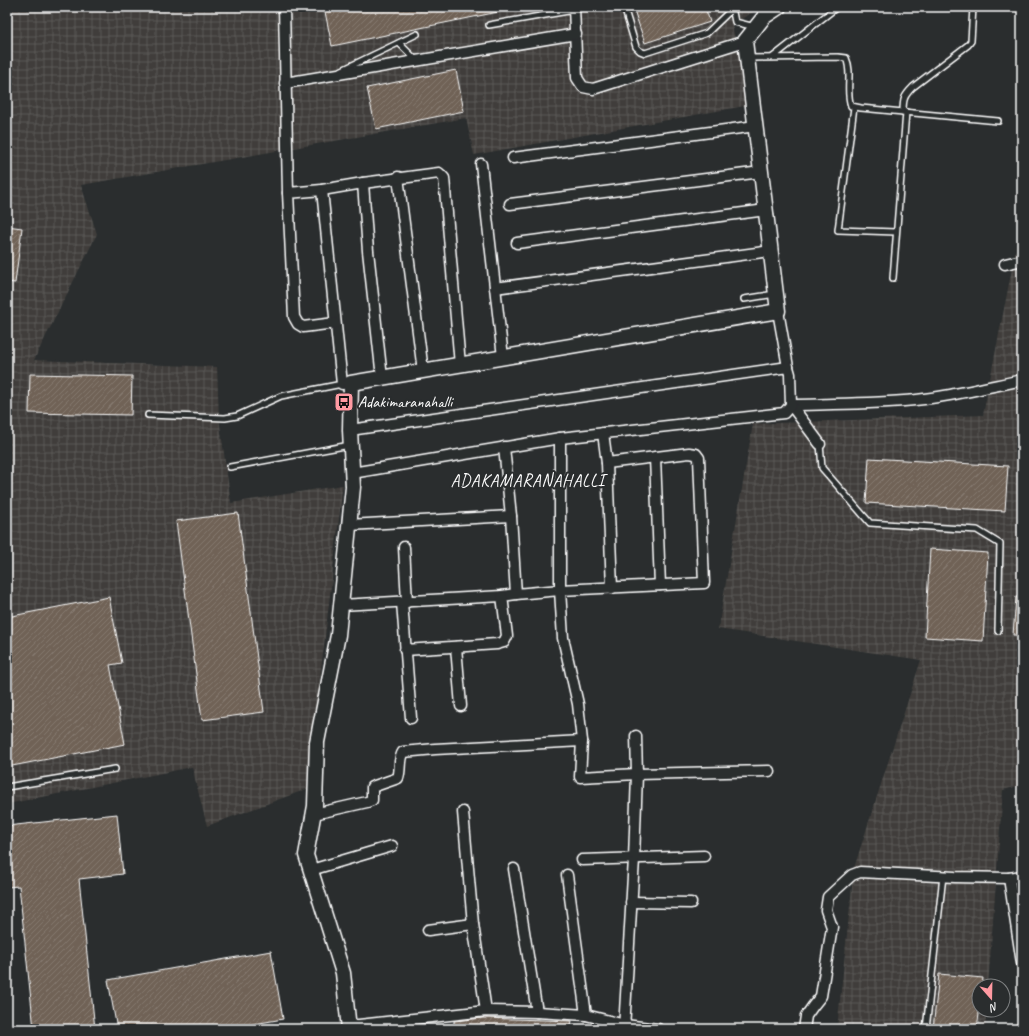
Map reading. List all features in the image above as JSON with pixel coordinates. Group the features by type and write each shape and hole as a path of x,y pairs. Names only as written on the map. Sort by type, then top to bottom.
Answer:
{"street":[{"path":"284,7 288,193 294,317 298,324 303,327 335,323"},
{"path":"574,9 578,78 583,87 593,89 745,41 764,17 779,7"},
{"path":"285,83 576,34"},
{"path":"745,41 778,311 790,374 791,405 820,444"},
{"path":"513,158 756,126"},
{"path":"481,164 503,357"},
{"path":"510,204 761,172"},
{"path":"288,193 322,190 439,173 444,178 460,365"},
{"path":"398,178 423,371"},
{"path":"363,183 368,251 382,378"},
{"path":"322,190 335,323 346,384 353,487 338,635 317,742 316,806 306,855 343,973 350,1028 486,1011 586,1015 625,1027 658,1029"},
{"path":"517,243 766,210"},
{"path":"495,288 771,251"},
{"path":"1005,264 1022,260"},
{"path":"346,384 778,311"},
{"path":"350,430 788,366"},
{"path":"352,473 560,438 784,413 791,405 906,401 952,395 1022,380"},
{"path":"603,433 607,463 612,588"},
{"path":"560,438 560,590 563,638 578,704 582,740 580,777 769,771"},
{"path":"504,447 511,516 516,594"},
{"path":"341,605 502,596 560,590 704,583 700,474 699,458 696,454 689,453 607,463"},
{"path":"655,457 660,586"},
{"path":"349,525 511,516"},
{"path":"404,547 404,602 411,718"},
{"path":"406,650 497,644 504,642 507,636 502,596"},
{"path":"456,647 461,706"},
{"path":"625,1027 634,859 637,774 636,736"},
{"path":"314,814 372,800 372,787 398,778 400,774 401,755 403,752 582,740"},
{"path":"463,812 473,924 486,1011"},
{"path":"310,870 392,846"},
{"path":"582,860 704,856"},
{"path":"514,869 537,1012"},
{"path":"804,1029 806,1016 821,996 832,927 826,910 828,897 852,875 860,872 1009,878 1022,876"},
{"path":"567,875 586,1015"},
{"path":"1009,878 1022,964"},
{"path":"631,902 691,903"},
{"path":"428,930 473,924"}],"lane":[{"path":"624,7 636,47 644,53 707,33 733,8"},
{"path":"773,57 837,7"},
{"path":"893,278 904,112 903,101 913,87 968,45 971,41 973,7"},
{"path":"733,8 736,22 756,28"},
{"path":"489,25 574,9"},
{"path":"331,75 417,34"},
{"path":"399,43 416,61"},
{"path":"747,58 846,58 849,64 848,99 851,106 998,121"},
{"path":"854,107 838,230 896,232"},
{"path":"744,299 776,294"},
{"path":"148,415 226,418 238,416 282,396 346,384"},
{"path":"820,444 822,468 870,524 977,530 1000,544 998,631"},
{"path":"230,467 351,445"},
{"path":"7,787 115,769"},
{"path":"926,1029 943,876"}],"shaded area":[{"path":"7,7 762,7 732,25 750,105 474,155 466,118 81,185 97,234 34,360 217,367 219,418 231,503 343,485 307,789 207,826 192,767 7,804"},
{"path":"1022,218 1022,785 1003,790 989,978 971,978 971,1018 986,1018 985,1029 837,1029 854,868 921,660 718,629 753,424 983,415"}],"building":[{"path":"324,7 503,7 503,11 332,46"},
{"path":"633,7 705,7 710,22 645,43"},
{"path":"456,70 464,111 376,129 367,88"},
{"path":"7,226 22,228 15,283 7,282"},
{"path":"30,374 132,376 131,415 29,413"},
{"path":"869,458 1008,466 1005,511 866,503"},
{"path":"238,513 264,712 202,720 176,521"},
{"path":"930,549 988,553 983,641 925,637"},
{"path":"109,597 122,663 110,665 125,744 7,767 7,617"},
{"path":"1016,597 1022,597 1022,635 1013,635"},
{"path":"117,814 123,874 79,879 95,1029 34,1029 19,886 7,887 7,826"},
{"path":"271,951 283,1019 225,1029 117,1029 108,980"},
{"path":"939,974 983,978 971,978 971,1018 978,1018 977,1029 933,1029"},
{"path":"483,1018 572,1021 570,1029 454,1029 454,1021"}],"place":[{"name":"Adakimaranahalli","path":"344,402"}],"district":[{"name":"ADAKAMARANAHALLI","path":"528,480"}]}
